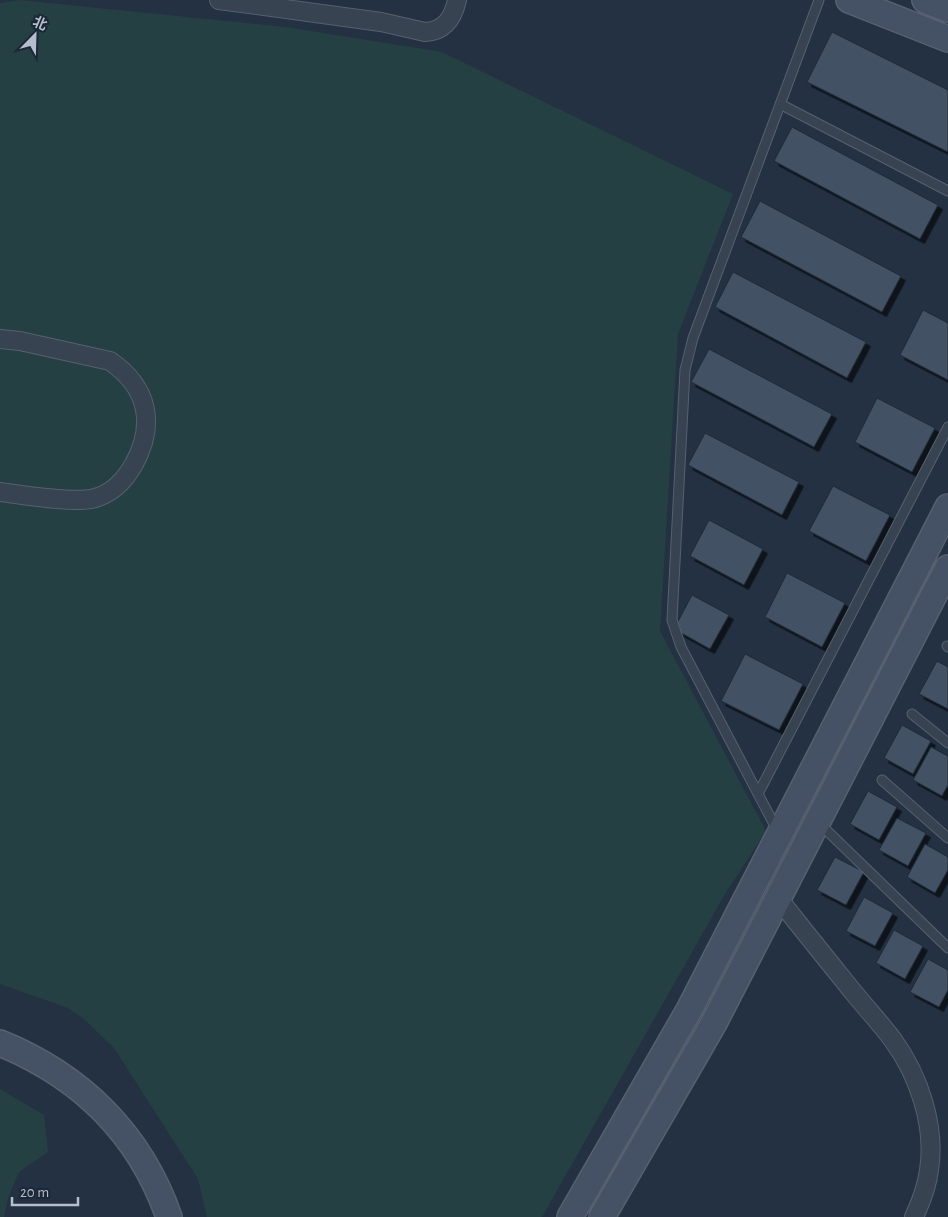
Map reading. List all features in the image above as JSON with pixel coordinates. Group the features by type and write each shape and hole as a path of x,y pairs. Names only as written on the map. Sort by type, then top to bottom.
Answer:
{"main road":[{"path":"849,0 948,39"},
{"path":"925,0 948,9"},
{"path":"570,1217 689,1010 948,507"},
{"path":"602,1217 714,1023 948,568"},
{"path":"0,1043 44,1064 69,1080 98,1104 114,1121 149,1171 169,1217"},
{"path":"0,1061 36,1078 60,1093 102,1132 135,1179 151,1217"}],"street":[{"path":"219,0 345,16 425,32 431,32 448,23 458,0"},
{"path":"0,339 110,361 121,368 138,388 146,413 147,427 140,452 128,475 108,493 95,498 80,500 0,492"},
{"path":"778,898 894,1042 915,1079 923,1102 928,1126 930,1168 926,1186 914,1217"}],"lane":[{"path":"780,834 681,647 672,620 684,370 693,338 819,0"},
{"path":"780,104 948,191"},
{"path":"758,794 948,427"},
{"path":"912,714 948,743"},
{"path":"882,780 948,838"},
{"path":"818,821 948,948"}],"green space":[{"path":"19,0 286,27 442,52 733,194 678,334 660,631 766,831 725,894 542,1217 207,1217 198,1179 114,1048 83,1018 68,1008 0,984 0,3"},
{"path":"0,1089 44,1115 48,1152 19,1172 8,1198 4,1217 0,1217"}],"building":[{"path":"832,32 948,90 948,152 807,82"},
{"path":"792,127 938,205 920,239 774,161"},
{"path":"760,201 901,276 882,312 741,237"},
{"path":"733,272 866,342 847,378 715,307"},
{"path":"923,310 948,323 948,380 900,355"},
{"path":"709,349 832,414 814,447 691,382"},
{"path":"877,398 935,428 912,472 855,442"},
{"path":"705,433 799,482 782,515 688,465"},
{"path":"833,486 890,515 866,561 809,531"},
{"path":"709,520 763,549 744,585 690,556"},
{"path":"787,573 845,603 822,647 765,617"},
{"path":"692,595 729,615 710,649 674,629"},
{"path":"745,654 803,684 779,730 721,701"},
{"path":"937,661 948,667 948,709 919,694"},
{"path":"902,725 931,741 913,774 884,758"},
{"path":"931,747 948,756 948,785 942,796 913,780"},
{"path":"868,791 897,807 879,840 850,824"},
{"path":"897,818 926,833 908,866 879,850"},
{"path":"925,844 948,857 948,870 935,893 907,877"},
{"path":"835,857 864,872 846,905 817,890"},
{"path":"864,897 893,913 875,946 846,931"},
{"path":"894,930 923,946 905,979 876,963"},
{"path":"928,959 948,970 948,990 939,1007 910,992"}]}
